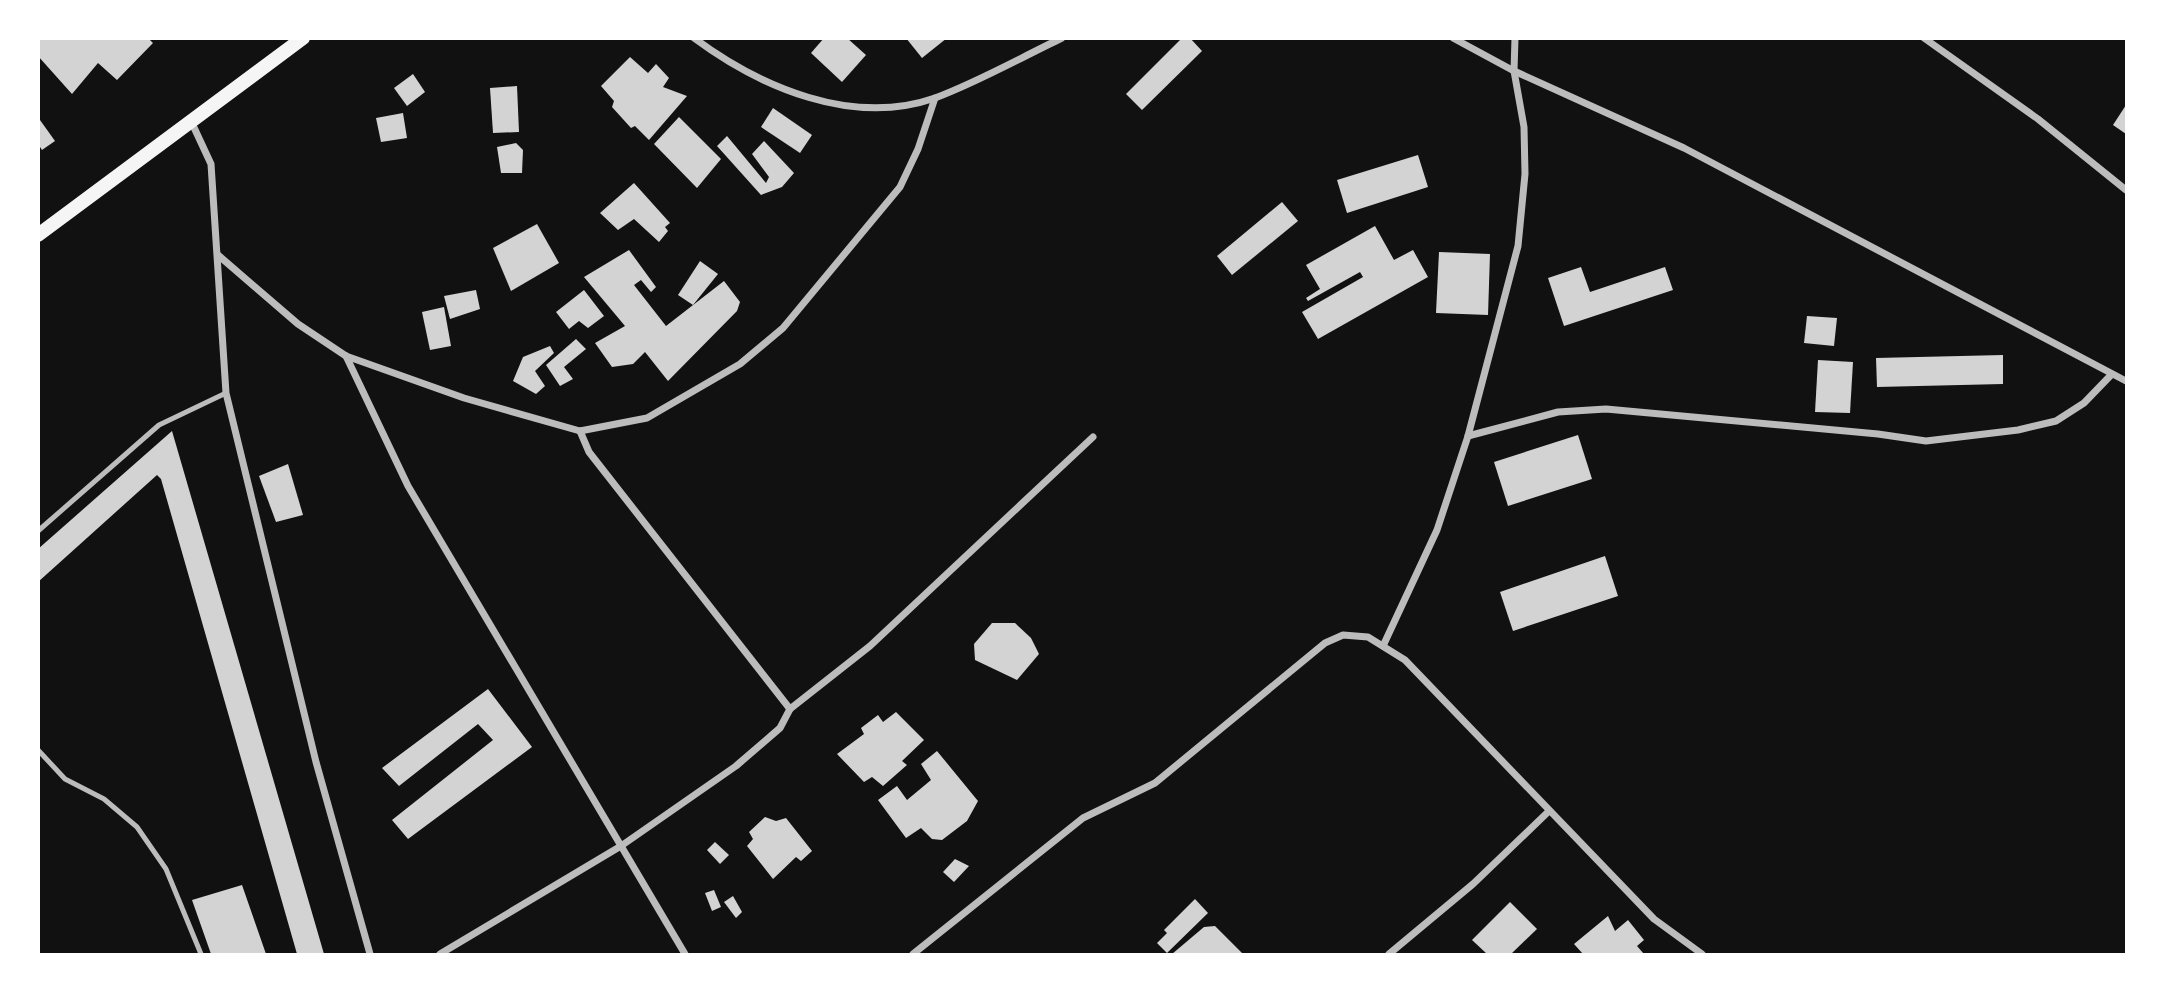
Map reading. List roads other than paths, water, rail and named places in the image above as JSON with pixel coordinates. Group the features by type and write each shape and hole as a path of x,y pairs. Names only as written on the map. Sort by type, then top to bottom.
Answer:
{"main road":[{"path":"38,235 303,38"}],"street":[{"path":"694,38 723,59 768,83 817,100 858,106 898,106 935,98 1062,38"},
{"path":"1453,38 1514,71 1684,148 2126,381"},
{"path":"1383,646 1437,530 1468,436 1518,246 1525,174 1524,127 1514,71 1515,38"},
{"path":"1924,38 2038,119 2126,190"},
{"path":"218,255 298,324 346,356 464,398 580,431 647,418 740,365 783,328 900,187 918,149 935,98"},
{"path":"190,121 211,164 226,393 316,762 370,954"},
{"path":"346,356 408,486 685,954"},
{"path":"1468,436 1558,412 1606,409 1937,440 2018,430 2056,421 2084,403 2111,375"},
{"path":"580,431 589,452 790,709"},
{"path":"440,954 621,846 736,766 780,728 790,709 870,646 1093,437"},
{"path":"913,954 1083,818 1155,783 1325,643 1343,635 1368,637 1405,660 1548,812 1654,919 1702,954"},
{"path":"1388,954 1473,884 1548,812"}],"lane":[{"path":"38,531 159,425 226,393"},
{"path":"38,750 65,779 104,799 137,827 166,869 201,954"}]}
